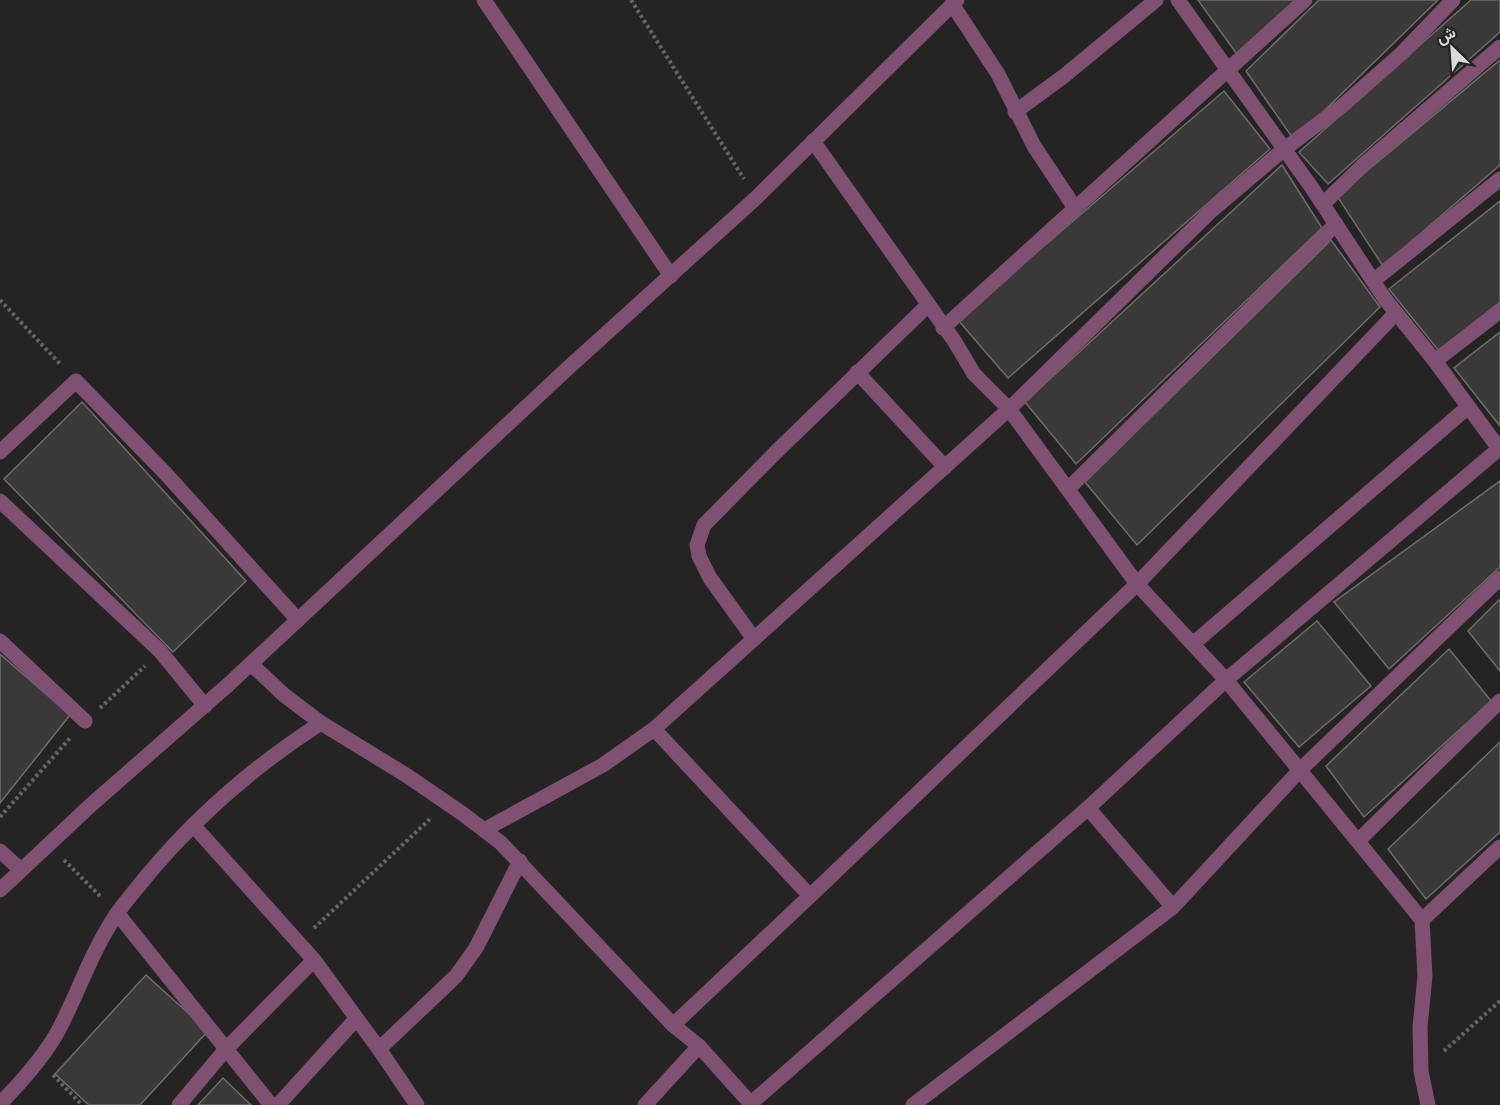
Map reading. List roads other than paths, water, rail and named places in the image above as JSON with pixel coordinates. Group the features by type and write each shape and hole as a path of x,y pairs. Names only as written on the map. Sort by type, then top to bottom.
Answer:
{"street":[{"path":"484,0 671,276"},
{"path":"1015,112 1064,76 1156,0"},
{"path":"251,663 284,695 321,723 447,803 484,830 520,861 672,1025 699,1046 750,1104 1088,808 1226,680 1500,449 1436,361 1373,281 1323,204 1178,0"},
{"path":"943,328 1305,0"},
{"path":"484,830 603,765 654,729 1009,409 1211,211 1283,150 1359,91 1402,52 1453,0"},
{"path":"0,890 205,706 568,368 756,198 954,2 998,74 1034,146 1075,208"},
{"path":"1323,204 1362,166 1500,47"},
{"path":"813,141 974,374 1009,409 1137,584 1226,680 1422,920 1425,967 1420,1027 1420,1071 1428,1105"},
{"path":"1373,281 1500,179"},
{"path":"1069,488 1336,224"},
{"path":"754,639 710,578 699,556 697,545 704,525 857,372 928,305"},
{"path":"1436,361 1500,311"},
{"path":"672,1025 1137,584 1396,313"},
{"path":"857,372 945,467"},
{"path":"0,452 76,381 196,506 298,620"},
{"path":"1194,644 1468,407"},
{"path":"0,501 160,651 205,706"},
{"path":"913,1105 1173,908 1300,770 1500,578"},
{"path":"0,641 86,721"},
{"path":"1358,842 1500,701"},
{"path":"0,1104 39,1060 56,1033 96,948 117,913 165,855 238,783 291,742 321,723"},
{"path":"654,729 810,896"},
{"path":"1088,808 1173,908"},
{"path":"193,825 314,960 417,1105"},
{"path":"1422,920 1500,847"},
{"path":"0,851 21,870"},
{"path":"379,1049 456,976 490,923 502,893 520,861"},
{"path":"117,913 271,1105"},
{"path":"179,1105 226,1049 314,960"},
{"path":"278,1105 356,1019"},
{"path":"645,1105 699,1046"}]}
